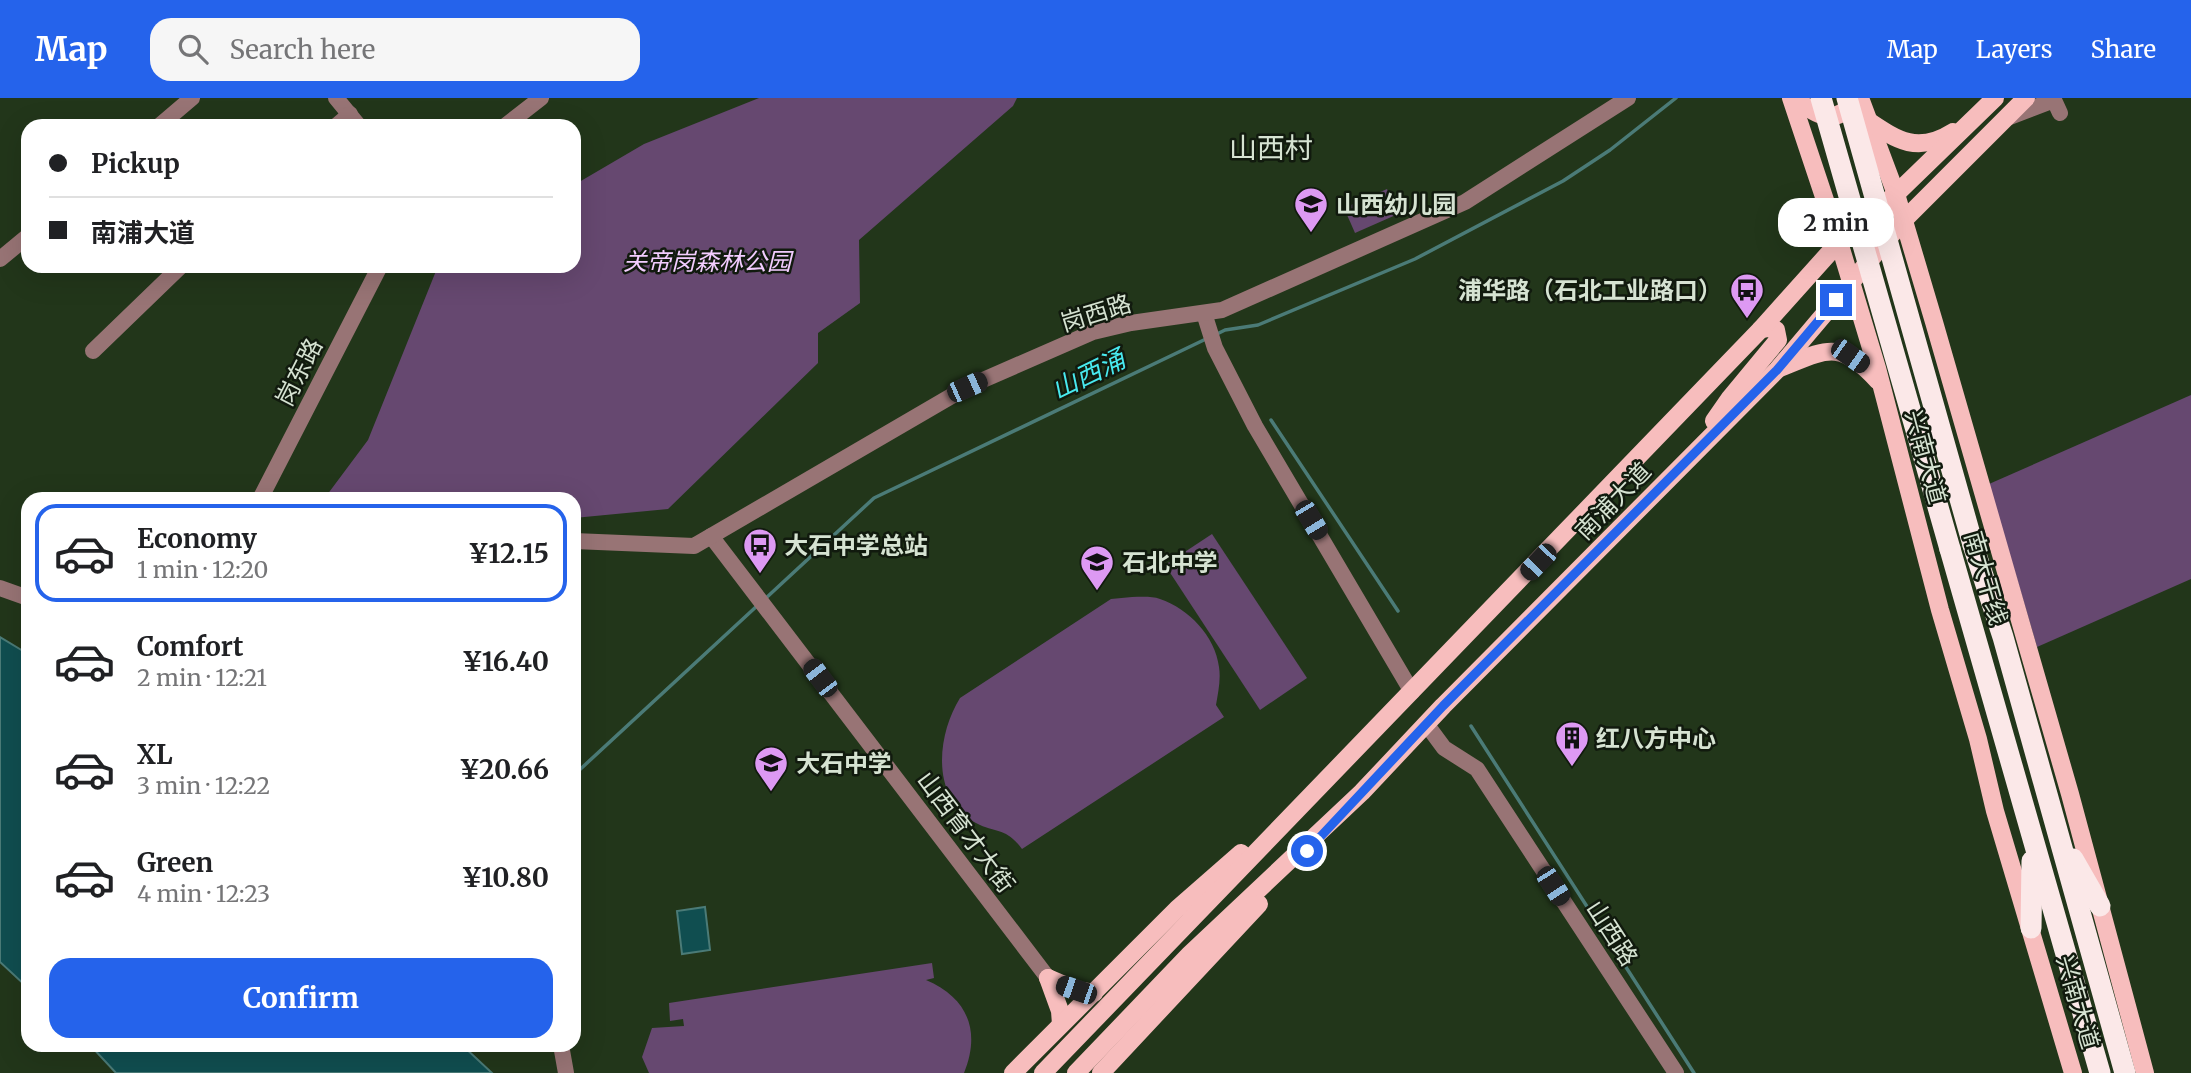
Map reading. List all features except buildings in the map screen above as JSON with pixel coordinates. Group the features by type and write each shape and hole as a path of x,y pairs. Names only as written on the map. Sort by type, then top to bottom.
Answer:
{"highway":[{"name":"南大干线","path":"1821,98 2100,1073"},
{"name":"南大干线","path":"1847,98 1973,545 2003,637 2125,1073"},
{"path":"2058,832 2100,906"},
{"path":"2031,928 2033,838"}],"main road":[{"path":"1793,98 1819,116 1834,117 1845,112 1858,98 1896,194"},
{"name":"兴南大道","path":"1793,98 1887,403 1995,811 2073,1073"},
{"name":"南浦大道","path":"1076,1073 1191,954 1362,792 1443,706 1777,370 1903,221 2026,98"},
{"path":"1867,120 1905,142 1937,141 1993,100 2006,100 2009,106 2007,118"},
{"name":"南浦大道","path":"1043,1073 1761,330 1839,242 1896,194 1993,100"},
{"name":"兴南大道","path":"1896,194 2070,794 2145,1073"},
{"path":"1691,456 1730,398 1778,340 1776,330 1768,327 1761,330"},
{"path":"1777,370 1814,354 1835,350 1864,366 1881,384"},
{"path":"1887,403 1888,378 1896,365 1909,356 1927,355 1951,380"},
{"path":"1013,1073 1177,909 1347,760"},
{"path":"1108,1070 1362,792"},
{"path":"1048,978 1068,987 1094,993"},
{"path":"1048,978 1060,1011 1061,1024"}],"street":[{"path":"167,119 192,98"},
{"path":"336,98 353,119"},
{"path":"514,119 541,98"},
{"name":"岗西路","path":"581,541 694,546 967,387 1093,332 1131,323 1206,320 1222,310 1465,201 1628,98"},
{"path":"2007,118 2053,100 2060,113"},
{"path":"0,260 21,242"},
{"path":"93,351 174,273"},
{"name":"岗东路","path":"264,492 376,273"},
{"path":"1206,320 1215,348 1255,426 1412,692"},
{"name":"山西育才大街","path":"711,537 1048,978"},
{"path":"0,588 21,596"},
{"path":"0,599 21,604"},
{"name":"山西路","path":"1427,725 1444,748 1477,769 1676,1073"},
{"path":"562,1052 566,1073"}],"green space":[{"name":"关帝岗森林公园","path":"759,98 1017,98 1013,106 859,240 860,303 818,333 818,363 668,509 581,517 581,492 329,492 368,440 435,273 581,273 581,181 644,144"},
{"path":"1387,189 1398,214 1355,233 1344,208"},
{"path":"2191,395 2191,579 2037,647 1989,484"},
{"path":"1212,534 1307,678 1260,710 1165,565"},
{"path":"1154,597 1181,609 1206,634 1217,656 1219,682 1216,705 1224,717 1022,849 1006,834 976,823 961,812 951,798 942,765 946,730 952,713 960,698 1111,599"},
{"path":"932,963 934,978 926,980 940,987 961,1006 971,1030 969,1058 964,1073 649,1073 642,1057 652,1028 684,1026 683,1019 670,1021 669,1003"}],"water":[{"path":"0,637 21,650 21,982 0,962"},
{"path":"705,907 710,950 682,954 677,911"},
{"path":"96,1052 470,1052 492,1073 116,1073"}],"waterway":[{"name":"山西涌","path":"1215,335 1225,330 1258,325 1415,259 1563,181 1610,150 1676,98"},
{"name":"山西涌","path":"766,598 874,498 1208,338"},
{"path":"1271,420 1398,611"},
{"name":"山西涌","path":"581,769 758,605"},
{"path":"1471,726 1694,1073"}],"place":[{"name":"山西幼儿园","path":"1311,234"},
{"name":"浦华路（石北工业路口）","path":"1747,320"},
{"name":"大石中学总站","path":"760,575"},
{"name":"石北中学","path":"1097,592"},
{"name":"红八方中心","path":"1572,768"},
{"name":"大石中学","path":"771,793"}],"district":[{"name":"山西村","path":"1271,148"}],"route":[{"path":"1307,851 1443,706 1777,370 1836,300"}]}
